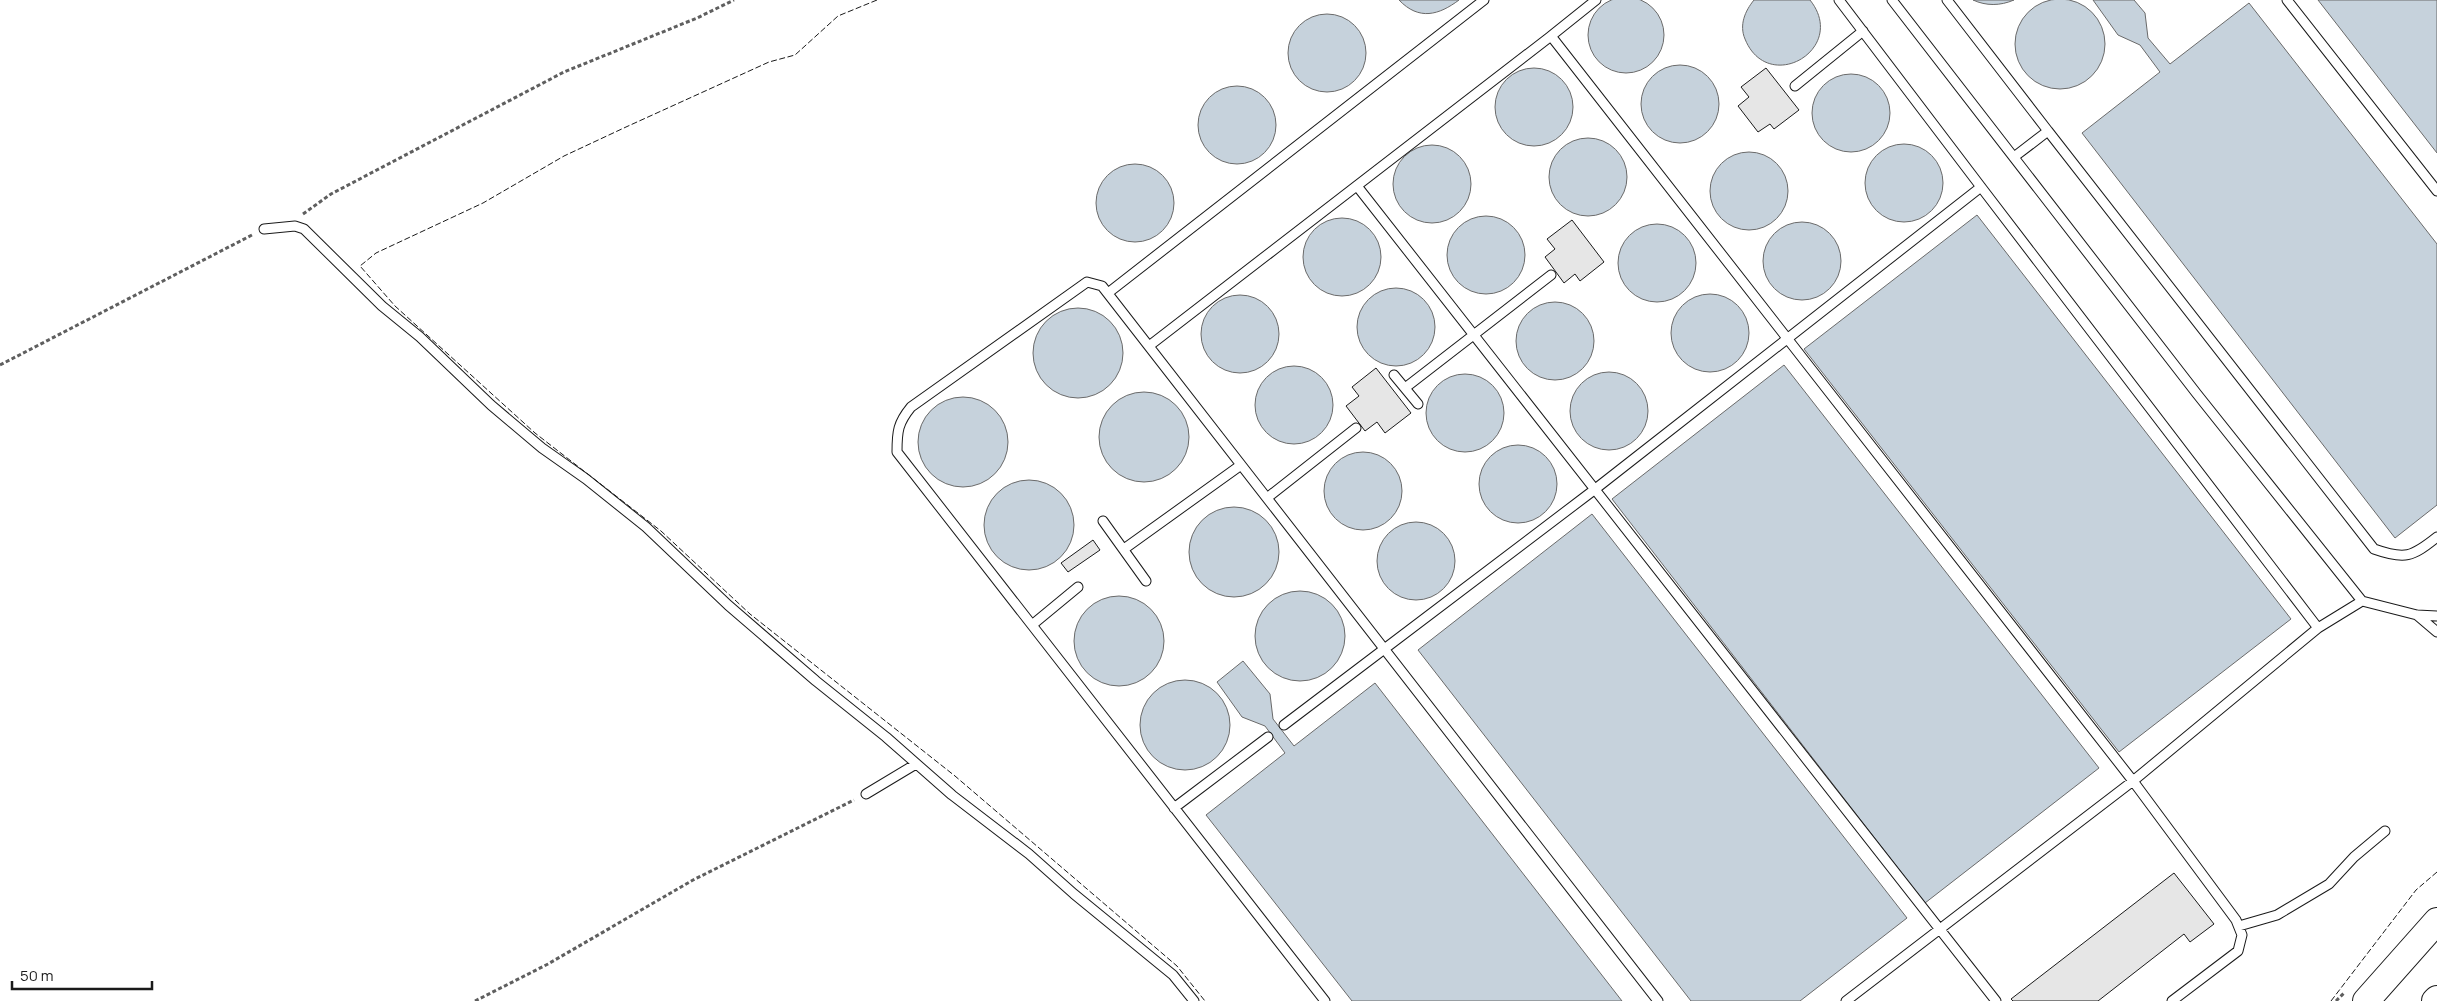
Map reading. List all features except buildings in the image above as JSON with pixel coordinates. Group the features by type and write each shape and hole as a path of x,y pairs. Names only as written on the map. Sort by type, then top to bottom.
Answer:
{"main road":[{"path":"2366,1001 2437,921"}],"lane":[{"path":"1108,293 1484,0"},
{"path":"1149,346 1596,0"},
{"path":"1839,0 2318,628"},
{"path":"1892,0 2203,402 2362,601 2417,615 2437,616"},
{"path":"1947,0 2374,549 2396,557 2416,554 2437,537"},
{"path":"2287,0 2437,191"},
{"path":"1795,86 1862,31"},
{"path":"1551,36 2133,781 2238,926 2242,935 2238,951 2172,1001"},
{"path":"2014,157 2048,131"},
{"path":"1357,186 1939,931 1996,1001"},
{"path":"1284,725 1594,490 1982,187"},
{"path":"264,229 304,228 382,306 420,337 491,405 542,448 586,479 646,527 728,605 952,796 1029,854 1074,894 1173,974 1194,1001"},
{"path":"1404,388 1551,275"},
{"path":"1325,1001 897,452 897,433 901,419 911,407 1087,282 1102,286 1108,293 1658,1001"},
{"path":"1394,375 1418,404"},
{"path":"1267,498 1356,428"},
{"path":"1124,549 1242,465"},
{"path":"1103,521 1146,581"},
{"path":"1032,625 1078,587"},
{"path":"1846,1001 2133,781 2318,628 2362,601"},
{"path":"2417,615 2437,632"},
{"path":"1174,808 1268,737"},
{"path":"866,794 916,764"},
{"path":"2238,926 2277,915 2329,884 2354,857 2385,831"}],"path":[{"path":"286,227 331,194 564,72 696,18 734,0"},
{"path":"0,365 264,229"},
{"path":"476,1001 548,964 693,880 866,794"}],"shaded area":[{"path":"1619,-3 1633,-3 1647,3 1658,14 1664,28 1661,50 1653,62 1633,73 1619,73 1605,67 1594,56 1588,42 1588,28 1594,14 1605,3"},
{"path":"2060,-1 2077,3 2092,12 2101,27 2105,44 2101,61 2092,76 2077,85 2060,89 2043,85 2028,76 2019,61 2015,44 2019,27 2028,12 2043,3"},
{"path":"1399,0 1459,0 1444,9 1429,14 1414,11 1406,7"},
{"path":"1754,0 1810,0 1819,18 1820,35 1813,49 1801,59 1786,65 1770,64 1756,56 1743,34 1743,23 1746,13"},
{"path":"1973,0 2014,0 1993,4"},
{"path":"2093,0 2134,0 2145,13 2148,38 2170,64 2249,3 2437,244 2437,505 2395,538 2082,133 2160,72 2140,45 2118,35"},
{"path":"2318,0 2437,0 2437,153"},
{"path":"1327,14 1342,17 1359,31 1363,38 1366,53 1363,68 1349,85 1342,89 1327,92 1312,89 1295,75 1291,68 1288,53 1291,38 1305,21 1312,17"},
{"path":"1680,65 1695,68 1712,82 1716,89 1719,104 1716,119 1702,136 1695,140 1680,143 1665,140 1648,126 1644,119 1641,104 1644,89 1658,72 1665,68"},
{"path":"1534,68 1549,71 1566,85 1570,92 1573,107 1570,122 1556,139 1549,143 1534,146 1519,143 1502,129 1498,122 1495,107 1498,92 1512,75 1519,71"},
{"path":"1851,74 1866,77 1883,91 1887,98 1890,113 1887,128 1873,145 1866,149 1851,152 1836,149 1819,135 1815,128 1812,113 1815,98 1829,81 1836,77"},
{"path":"1237,86 1252,89 1269,103 1273,110 1276,125 1273,140 1259,157 1252,161 1237,164 1222,161 1205,147 1201,140 1198,125 1201,110 1215,93 1222,89"},
{"path":"1588,138 1603,141 1620,155 1624,162 1627,177 1624,192 1610,209 1603,213 1588,216 1573,213 1556,199 1552,192 1549,177 1552,162 1566,145 1573,141"},
{"path":"1904,144 1919,147 1936,161 1940,168 1943,183 1940,198 1926,215 1919,219 1904,222 1889,219 1872,205 1868,198 1865,183 1868,168 1882,151 1889,147"},
{"path":"1432,145 1447,148 1464,162 1468,169 1471,184 1468,199 1454,216 1447,220 1432,223 1417,220 1400,206 1396,199 1393,184 1396,169 1410,152 1417,148"},
{"path":"1749,152 1764,155 1781,169 1785,176 1788,191 1785,206 1771,223 1764,227 1749,230 1734,227 1717,213 1713,206 1710,191 1713,176 1727,159 1734,155"},
{"path":"1135,164 1150,167 1167,181 1171,188 1174,203 1171,218 1157,235 1150,239 1135,242 1120,239 1103,225 1099,218 1096,203 1099,188 1113,171 1120,167"},
{"path":"1977,215 2291,619 2119,752 1804,349"},
{"path":"1486,216 1501,219 1518,233 1522,240 1525,255 1522,270 1508,287 1501,291 1486,294 1471,291 1454,277 1450,270 1447,255 1450,240 1464,223 1471,219"},
{"path":"1342,218 1357,221 1374,235 1378,242 1381,257 1378,272 1364,289 1357,293 1342,296 1327,293 1310,279 1306,272 1303,257 1306,242 1320,225 1327,221"},
{"path":"1802,222 1817,225 1834,239 1838,246 1841,261 1838,276 1824,293 1817,297 1802,300 1787,297 1770,283 1766,276 1763,261 1766,246 1780,229 1787,225"},
{"path":"1657,224 1672,227 1689,241 1693,248 1696,263 1693,278 1679,295 1672,299 1657,302 1642,299 1625,285 1621,278 1618,263 1621,248 1635,231 1642,227"},
{"path":"1396,288 1411,291 1428,305 1432,312 1435,327 1432,342 1418,359 1411,363 1396,366 1381,363 1364,349 1360,342 1357,327 1360,312 1374,295 1381,291"},
{"path":"1710,294 1725,297 1742,311 1746,318 1749,333 1746,348 1732,365 1725,369 1710,372 1695,369 1678,355 1674,348 1671,333 1674,318 1688,301 1695,297"},
{"path":"1240,295 1255,298 1272,312 1276,319 1279,334 1276,349 1262,366 1255,370 1240,373 1225,370 1208,356 1204,349 1201,334 1204,319 1218,302 1225,298"},
{"path":"1555,302 1570,305 1587,319 1591,326 1594,341 1591,356 1577,373 1570,377 1555,380 1540,377 1523,363 1519,356 1516,341 1519,326 1533,309 1540,305"},
{"path":"1078,308 1095,312 1110,321 1119,336 1123,353 1119,370 1110,385 1095,394 1078,398 1061,394 1046,385 1037,370 1033,353 1037,336 1046,321 1061,312"},
{"path":"1784,365 2099,768 1925,903 1612,499"},
{"path":"1294,366 1309,369 1326,383 1330,390 1333,405 1330,420 1316,437 1309,441 1294,444 1279,441 1262,427 1258,420 1255,405 1258,390 1272,373 1279,369"},
{"path":"1609,372 1624,375 1641,389 1645,396 1648,411 1645,426 1631,443 1624,447 1609,450 1594,447 1577,433 1573,426 1570,411 1573,396 1587,379 1594,375"},
{"path":"1465,374 1480,377 1497,391 1501,398 1504,413 1501,428 1487,445 1480,449 1465,452 1450,449 1433,435 1429,428 1426,413 1429,398 1443,381 1450,377"},
{"path":"1144,392 1161,396 1176,405 1185,420 1189,437 1185,454 1176,469 1161,478 1144,482 1127,478 1112,469 1103,454 1099,437 1103,420 1112,405 1127,396"},
{"path":"963,397 980,401 995,410 1004,425 1008,442 1004,459 995,474 980,483 963,487 946,483 931,474 922,459 918,442 922,425 931,410 946,401"},
{"path":"1518,445 1533,448 1550,462 1554,469 1557,484 1554,499 1540,516 1533,520 1518,523 1503,520 1486,506 1482,499 1479,484 1482,469 1496,452 1503,448"},
{"path":"1363,452 1378,455 1395,469 1399,476 1402,491 1399,506 1385,523 1378,527 1363,530 1348,527 1331,513 1327,506 1324,491 1327,476 1341,459 1348,455"},
{"path":"1029,480 1046,484 1061,493 1070,508 1074,525 1070,542 1061,557 1046,566 1029,570 1012,566 997,557 988,542 984,525 988,508 997,493 1012,484"},
{"path":"1234,507 1251,511 1266,520 1275,535 1279,552 1275,569 1266,584 1251,593 1234,597 1217,593 1202,584 1193,569 1189,552 1193,535 1202,520 1217,511"},
{"path":"1592,514 1907,918 1800,1001 1691,1001 1418,650"},
{"path":"1416,522 1431,525 1448,539 1452,546 1455,561 1452,576 1438,593 1431,597 1416,600 1401,597 1384,583 1380,576 1377,561 1380,546 1394,529 1401,525"},
{"path":"1300,591 1317,595 1332,604 1341,619 1345,636 1341,653 1332,668 1317,677 1300,681 1283,677 1268,668 1259,653 1255,636 1259,619 1268,604 1283,595"},
{"path":"1119,596 1136,600 1151,609 1160,624 1164,641 1160,658 1151,673 1136,682 1119,686 1102,682 1087,673 1078,658 1074,641 1078,624 1087,609 1102,600"},
{"path":"1243,661 1270,694 1273,719 1294,746 1375,683 1622,1001 1352,1001 1206,815 1285,753 1265,726 1242,717 1217,682"},
{"path":"1185,680 1202,684 1217,693 1226,708 1230,725 1226,742 1217,757 1202,766 1185,770 1168,766 1153,757 1144,742 1140,725 1144,708 1153,693 1168,684"}],"fence":[{"path":"877,0 838,16 795,55 769,62 564,156 483,203 376,253 360,266 395,306 535,433 661,531 750,614 955,776 1177,966 1205,1001"},
{"path":"2331,1001 2416,890 2437,872"}]}
